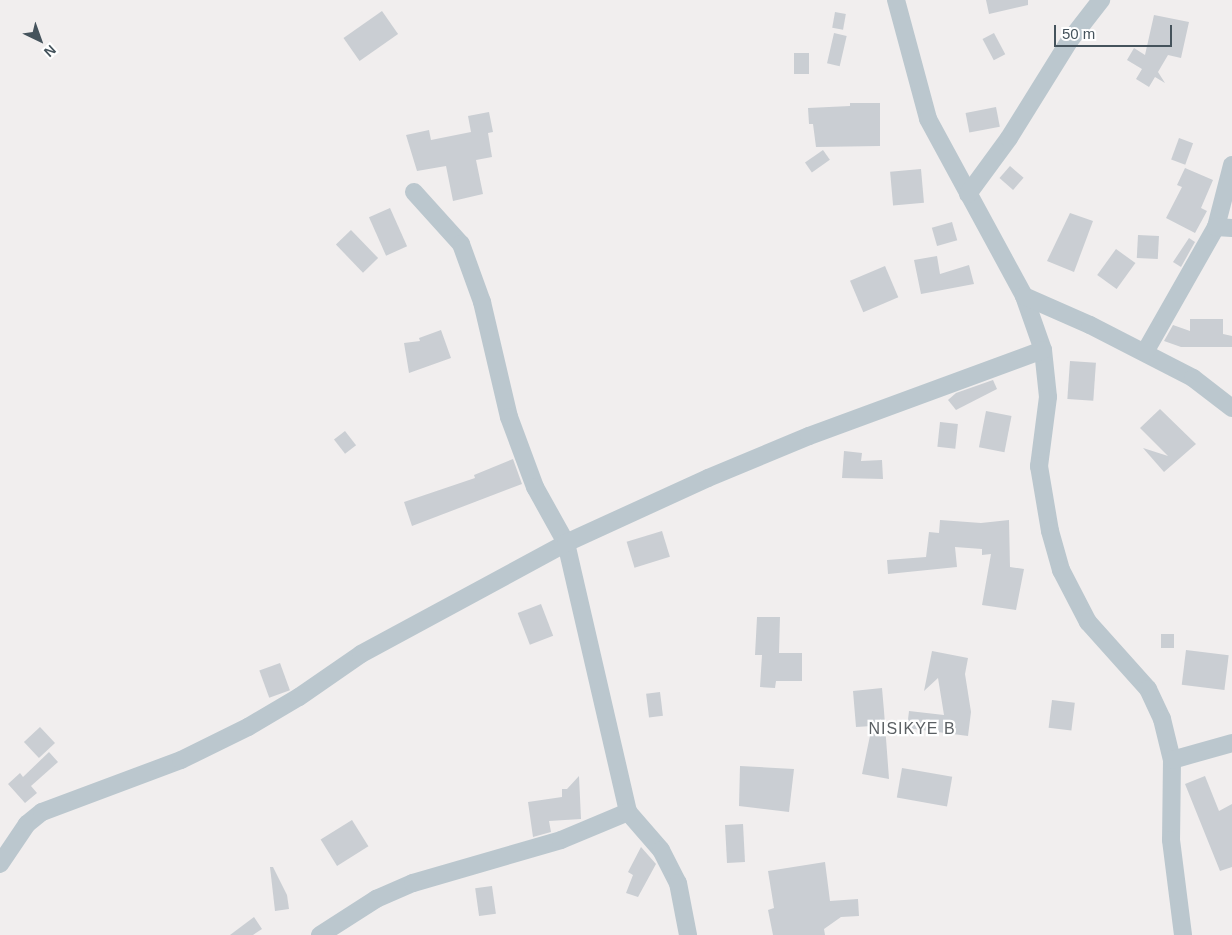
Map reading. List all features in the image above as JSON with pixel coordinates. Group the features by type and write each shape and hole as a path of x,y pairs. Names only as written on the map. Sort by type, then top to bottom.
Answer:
{"street":[{"path":"896,0 928,119 1024,296 1044,350 1048,397 1039,466 1050,531 1061,570 1088,622 1148,690 1162,719 1172,760 1171,840 1183,935"},
{"path":"968,194 1009,138 1070,40 1101,0"},
{"path":"1145,352 1224,228 1232,165"},
{"path":"414,192 461,244 482,302 509,417 536,487 566,543 628,812 661,850 678,882 688,935"},
{"path":"1024,296 1145,352 1194,378 1232,408"},
{"path":"0,864 27,824 42,812 181,760 248,727 300,697 361,654 566,543 708,478 809,436 1044,350"},
{"path":"1172,760 1232,743"},
{"path":"320,935 376,899 413,883 562,840 628,812"}],"building":[{"path":"986,0 1028,0 1028,5 989,14"},
{"path":"382,11 398,34 360,61 343,38"},
{"path":"835,12 846,14 843,30 832,28"},
{"path":"1154,15 1189,22 1181,58 1168,55 1158,72 1165,83 1155,77 1149,87 1136,79 1142,69 1127,60 1134,48 1145,55"},
{"path":"834,33 847,36 840,66 827,63"},
{"path":"994,33 1005,54 994,60 983,39"},
{"path":"794,53 809,53 809,74 794,74"},
{"path":"850,103 880,103 880,146 816,147 813,124 809,124 808,108 850,106"},
{"path":"996,107 1000,127 969,133 966,113"},
{"path":"489,112 493,132 488,133 492,157 476,160 483,194 453,201 446,166 417,171 406,135 429,130 431,140 471,132 468,116"},
{"path":"1179,138 1193,143 1185,165 1171,160"},
{"path":"823,150 830,160 812,172 805,163"},
{"path":"1010,166 1024,178 1013,190 1000,178"},
{"path":"1185,168 1213,180 1201,208 1207,211 1195,233 1166,218 1182,187 1177,185"},
{"path":"921,169 924,203 893,206 890,172"},
{"path":"390,208 407,246 386,256 369,217"},
{"path":"1070,213 1093,221 1074,272 1047,261"},
{"path":"952,222 957,240 937,246 932,228"},
{"path":"351,230 378,258 363,273 336,245"},
{"path":"1138,235 1159,236 1158,259 1137,258"},
{"path":"1189,238 1195,242 1181,267 1173,262"},
{"path":"1116,249 1135,263 1117,289 1097,275"},
{"path":"937,256 940,274 969,265 974,284 921,294 914,260"},
{"path":"885,266 898,297 863,312 850,281"},
{"path":"1190,319 1223,319 1223,334 1232,336 1232,347 1181,347 1164,341 1173,325 1190,331"},
{"path":"441,330 451,358 409,373 404,343 420,341 419,338"},
{"path":"1070,361 1096,363 1093,401 1067,399"},
{"path":"993,380 997,389 956,410 948,400 956,393"},
{"path":"1160,409 1196,444 1164,472 1143,448 1168,456 1140,428"},
{"path":"986,411 1012,416 1004,452 979,447"},
{"path":"940,422 958,424 955,449 937,447"},
{"path":"345,431 356,445 345,454 334,440"},
{"path":"844,451 862,453 861,461 882,460 883,479 842,478"},
{"path":"513,459 522,484 412,526 404,502 475,478 474,475"},
{"path":"940,520 981,523 1009,520 1010,567 1024,569 1016,610 982,605 991,554 982,555 982,549 955,547 957,567 888,574 887,560 926,557 929,532 939,533"},
{"path":"662,531 670,557 635,568 627,542"},
{"path":"541,604 553,636 530,645 518,613"},
{"path":"757,617 780,617 779,653 802,653 802,681 776,681 775,688 760,687 762,655 755,655"},
{"path":"1161,634 1174,634 1174,648 1161,648"},
{"path":"1186,650 1229,655 1224,690 1182,685"},
{"path":"932,651 968,658 965,674 971,712 968,736 907,728 909,711 944,715 938,678 924,691"},
{"path":"280,663 290,690 269,698 259,671"},
{"path":"882,688 889,779 862,774 872,726 856,727 853,691"},
{"path":"660,692 663,716 649,718 646,694"},
{"path":"1052,700 1075,703 1071,731 1049,728"},
{"path":"40,727 55,743 39,758 24,742"},
{"path":"49,752 58,762 31,786 37,793 25,803 8,784 20,773 23,777"},
{"path":"740,766 794,769 789,812 739,806"},
{"path":"902,768 952,777 947,806 897,798"},
{"path":"579,776 581,819 549,821 551,832 533,837 528,802 562,797 562,789 567,789"},
{"path":"1205,776 1219,811 1232,804 1232,867 1220,871 1185,784"},
{"path":"352,820 368,846 337,866 321,840"},
{"path":"743,824 745,862 727,863 725,825"},
{"path":"641,847 656,864 638,897 626,893 633,875 628,872"},
{"path":"825,862 830,901 858,899 859,916 841,917 824,929 825,935 773,935 768,910 774,908 768,871"},
{"path":"270,867 273,867 287,895 289,909 275,911"},
{"path":"492,886 496,914 479,916 475,888"},
{"path":"254,917 262,929 253,935 230,935"}],"district":[{"name":"NISIKYE B","path":"912,729"}]}
